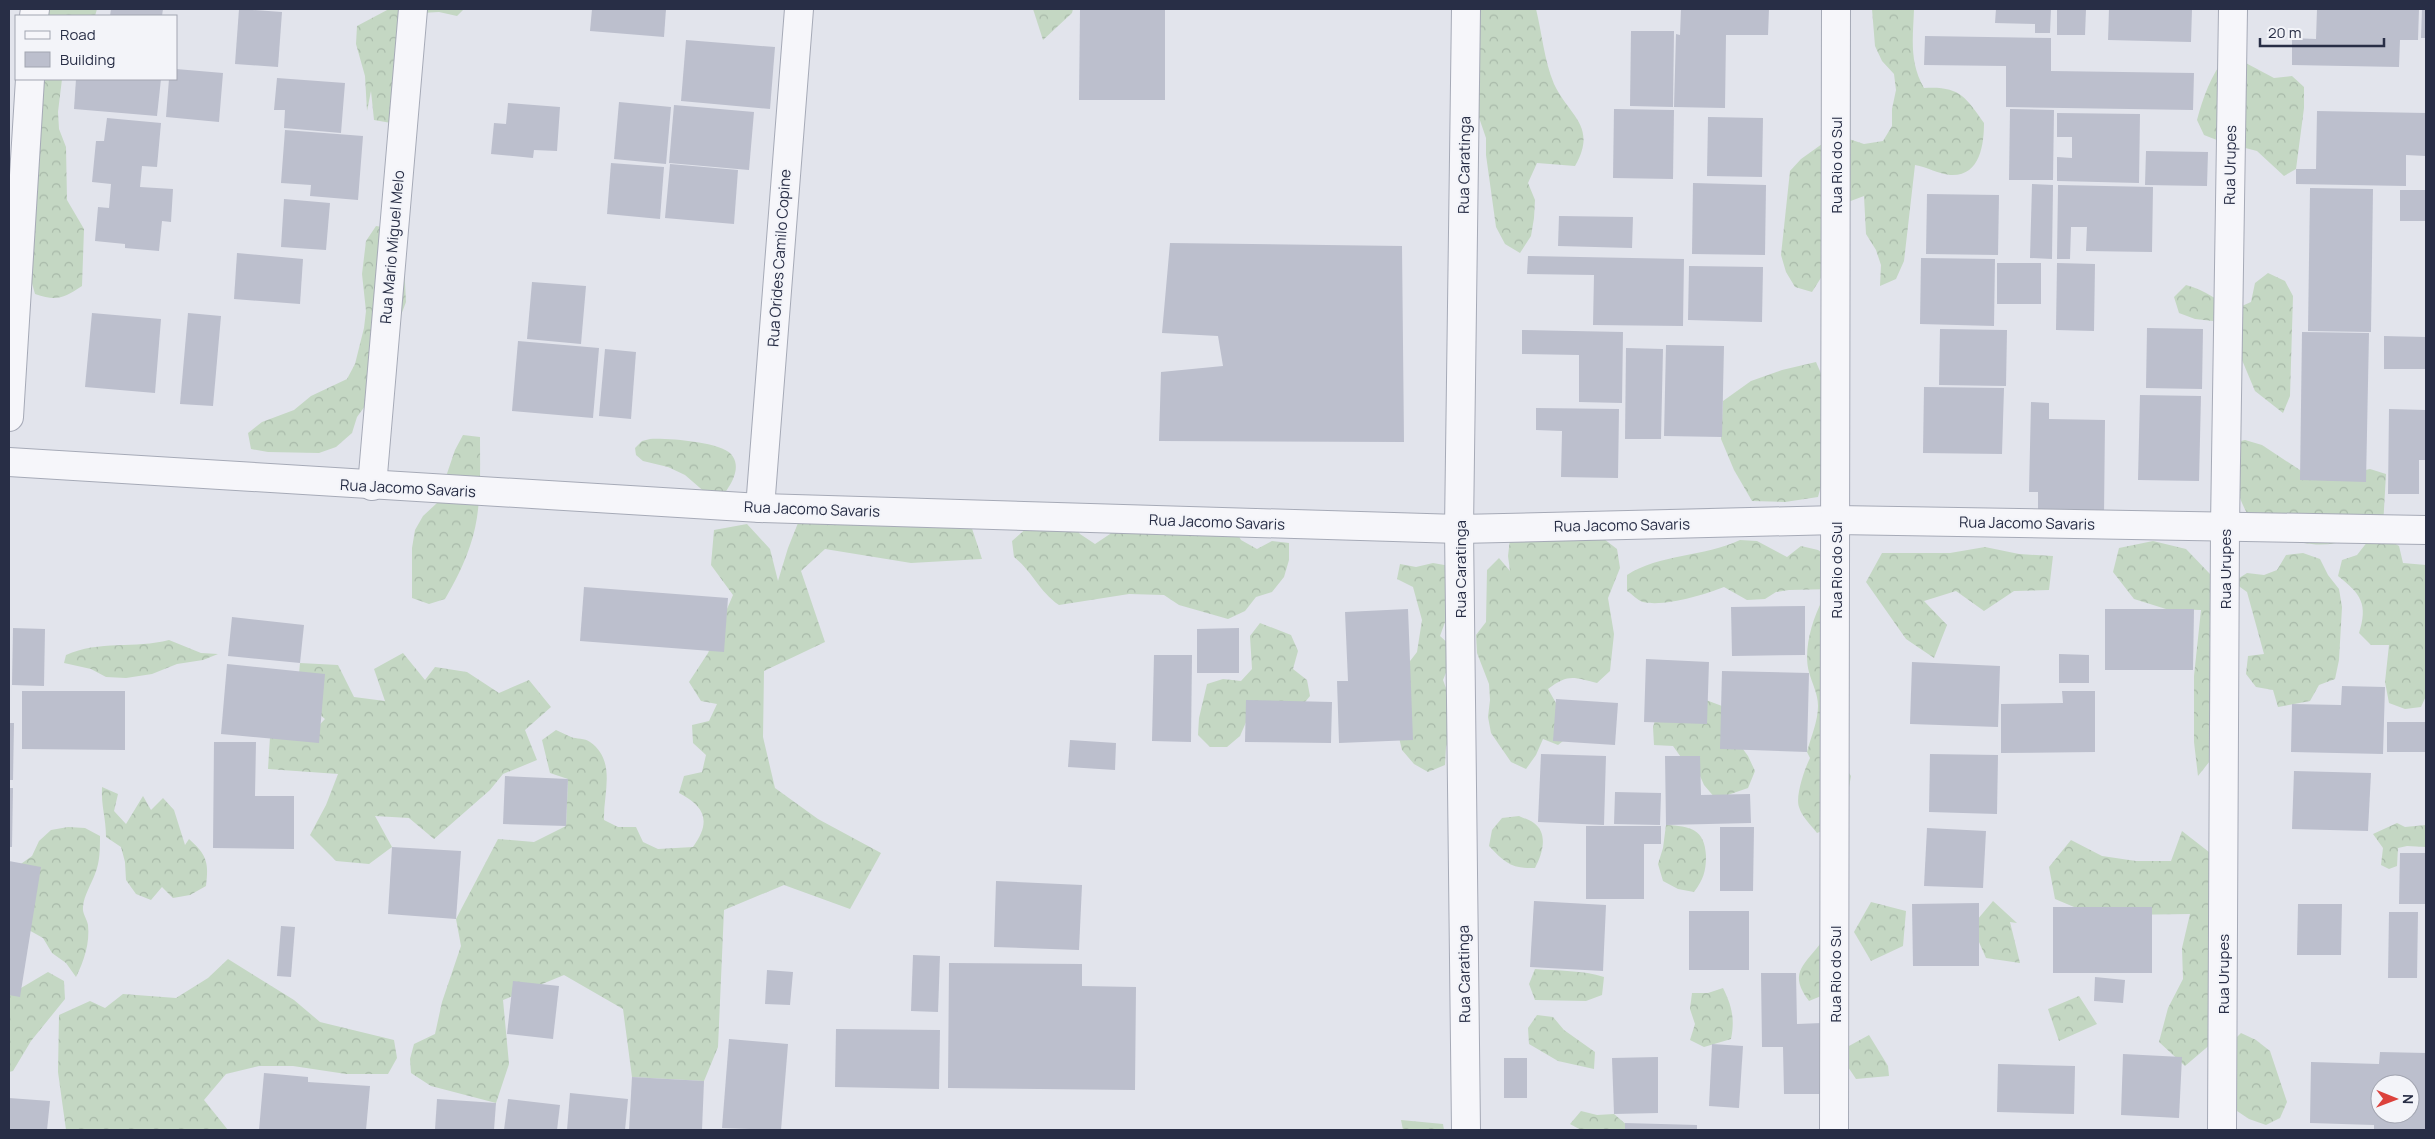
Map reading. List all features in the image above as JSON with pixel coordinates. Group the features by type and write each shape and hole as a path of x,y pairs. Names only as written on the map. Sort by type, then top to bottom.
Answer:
{"street":[{"name":"Rua Mario Miguel Melo","path":"372,486 413,9"},
{"name":"Rua Orides Camilo Copine","path":"760,508 798,9"},
{"name":"Rua Caratinga","path":"1466,9 1459,528 1466,1130"},
{"name":"Rua Rio do Sul","path":"1834,1130 1837,520 1836,9"},
{"name":"Rua Urupes","path":"2222,1130 2232,9"},
{"path":"9,417 30,80"},
{"name":"Rua Jacomo Savaris","path":"9,462 372,486 760,508 1459,528 1837,520 2426,530"}],"green space":[{"path":"47,9 97,9 95,15 46,15"},
{"path":"389,9 464,9 457,16 439,12 421,13 391,123 374,120 371,91 367,111 365,76 356,44 357,26"},
{"path":"1033,9 1073,9 1072,13 1043,40"},
{"path":"1474,9 1536,9 1545,56 1554,84 1579,122 1584,141 1575,166 1537,163 1528,183 1535,200 1531,236 1520,253 1505,244 1496,227 1486,155 1486,138 1473,100"},
{"path":"1872,9 1914,9 1914,59 1924,88 1953,91 1966,100 1984,123 1983,141 1974,165 1968,171 1960,174 1950,175 1915,165 1904,261 1896,279 1880,286 1881,265 1876,250 1866,234 1864,196 1848,202 1824,273 1812,292 1795,287 1786,272 1781,255 1790,171 1801,159 1829,139 1846,138 1864,144 1883,141 1892,126 1892,109 1896,90 1894,74 1882,61 1875,46"},
{"path":"2225,57 2242,61 2274,78 2292,76 2304,87 2304,108 2296,169 2284,176 2257,151 2204,135 2197,120 2208,87"},
{"path":"44,80 62,80 58,112 59,129 66,147 67,200 84,229 82,286 70,294 59,298 49,298 35,294 30,276"},
{"path":"376,226 395,229 404,263 406,302 368,402 357,417 352,433 336,447 319,453 268,452 251,449 248,433 262,422 294,410 311,396 347,379 355,364 364,328 366,311 362,274 366,241"},
{"path":"2268,273 2285,281 2293,296 2290,396 2283,413 2255,391 2229,329 2213,321 2195,319 2179,313 2174,297 2186,285 2200,290 2235,309 2251,302 2255,283"},
{"path":"1816,362 1830,394 1827,464 1818,497 1785,502 1752,501 1734,470 1721,439 1723,401 1751,381 1782,370"},
{"path":"463,435 480,437 480,492 477,520 468,553 449,593 445,599 429,604 412,598 412,548 415,530 423,516 437,503 455,450"},
{"path":"668,439 716,446 731,454 736,464 735,475 724,494 707,494 685,475 668,467 643,461 636,455 635,448 642,441"},
{"path":"2245,440 2262,445 2306,474 2337,476 2370,469 2386,474 2383,527 2341,542 2315,544 2287,539 2256,525 2242,503 2228,444"},
{"path":"965,507 982,559 911,563 825,549 801,571 825,642 764,671 763,737 775,788 818,819 881,853 850,909 784,885 724,910 718,1047 704,1081 632,1077 623,1009 564,975 503,1000 509,1064 496,1103 431,1086 411,1073 410,1059 414,1044 435,1034 442,1002 461,946 456,919 498,839 534,842 566,826 568,779 550,773 542,740 556,730 571,737 588,741 598,750 606,768 607,778 604,820 618,827 636,827 643,842 658,849 693,847 699,838 704,823 703,816 695,804 679,793 684,776 702,772 706,755 693,743 692,725 709,721 717,704 701,701 689,682 708,653 733,595 711,565 714,530 747,524 770,549 778,581 788,548 802,513"},
{"path":"1118,518 1233,525 1241,540 1257,549 1272,541 1289,543 1289,560 1284,577 1272,592 1256,597 1245,611 1228,619 1179,605 1164,595 1129,594 1059,605 1014,557 1012,541 1037,519 1070,521 1080,534 1095,544 1110,534"},
{"path":"2385,538 2399,546 2403,563 2426,565 2426,696 2421,707 2405,709 2389,703 2385,682 2389,645 2371,645 2359,633 2363,614 2360,600 2352,588 2338,576 2342,560 2357,555 2368,541"},
{"path":"1510,539 1604,539 1617,549 1620,568 1608,598 1614,634 1610,671 1597,683 1571,678 1561,681 1548,689 1573,733 1558,745 1543,739 1536,755 1526,769 1511,762 1491,733 1488,717 1489,684 1477,653 1476,635 1486,622 1487,570 1499,558 1510,571 1508,556"},
{"path":"1740,540 1757,541 1787,557 1801,546 1818,550 1832,559 1835,589 1789,590 1776,592 1765,599 1747,600 1724,587 1673,602 1662,603 1641,601 1627,591 1627,575 1640,568 1667,559 1712,550"},
{"path":"2153,541 2186,549 2210,574 2220,608 2221,747 2198,776 2194,742 2194,676 2201,610 2166,609 2134,599 2113,572 2119,548"},
{"path":"1985,547 2019,554 2053,556 2049,590 2014,591 1984,611 1956,591 1924,601 1947,625 1934,658 1906,639 1866,582 1882,553 1950,553"},
{"path":"2303,553 2320,559 2328,575 2339,589 2342,607 2339,660 2335,679 2319,685 2310,701 2278,707 2273,690 2256,687 2246,674 2248,656 2264,654 2247,592 2233,582 2247,573 2264,575 2277,570 2286,555"},
{"path":"1433,563 1450,566 1453,600 1440,636 1452,647 1450,663 1443,680 1449,696 1453,729 1446,747 1445,765 1428,772 1414,764 1402,750 1396,725 1407,665 1417,652 1422,620 1413,587 1397,579 1400,564 1416,567"},
{"path":"1822,601 1841,761 1851,776 1848,793 1834,826 1817,833 1802,814 1798,796 1810,758 1807,752 1818,712 1817,697 1807,664 1807,655 1812,626"},
{"path":"1260,623 1291,635 1298,651 1293,669 1307,680 1310,696 1301,707 1247,720 1240,736 1227,747 1210,747 1198,735 1199,718 1207,684 1223,679 1241,681 1252,669 1250,636"},
{"path":"169,640 201,653 218,654 203,660 177,664 152,674 126,678 106,677 91,669 64,663 66,655 79,650 104,646 156,643"},
{"path":"403,653 425,680 435,667 467,672 499,693 529,680 551,707 525,730 537,760 503,774 490,790 434,839 409,818 375,816 392,847 369,864 336,861 310,835 326,805 338,774 268,769 270,737 304,741 325,719 297,696 300,663 338,665 354,697 385,701 374,669"},
{"path":"1706,700 1722,706 1737,741 1748,756 1755,771 1748,788 1716,799 1704,785 1697,769 1683,760 1673,746 1654,745 1653,727 1658,711"},
{"path":"102,787 118,794 114,811 126,824 143,796 151,810 163,798 174,810 185,845 189,839 203,855 207,865 206,886 190,895 173,898 162,887 151,900 136,894 126,880 125,862 121,847 106,837"},
{"path":"1519,816 1534,823 1539,828 1543,839 1542,851 1535,868 1509,864 1489,846 1492,830 1502,818"},
{"path":"2397,823 2405,827 2426,825 2426,847 2407,846 2398,848 2397,866 2389,869 2381,865 2383,848 2373,834"},
{"path":"1666,825 1689,828 1695,831 1703,840 1706,856 1705,871 1702,880 1694,892 1678,889 1663,881 1658,864 1663,848"},
{"path":"68,827 85,828 100,836 98,865 86,894 83,907 88,925 87,945 76,977 66,963 52,953 43,938 27,929 18,866 32,856 39,841 51,830"},
{"path":"2182,831 2209,852 2220,867 2211,933 2209,976 2212,1043 2185,1066 2159,1042 2168,1008 2183,979 2182,948 2190,914 2120,915 2086,912 2055,899 2049,867 2071,840 2102,856 2136,861 2171,861"},
{"path":"1993,901 2017,923 2010,922 2020,963 1986,958 1972,926"},
{"path":"1871,902 1906,911 1903,946 1871,961 1854,932"},
{"path":"1820,944 1835,951 1826,994 1809,1001 1800,984 1800,971"},
{"path":"228,959 294,1000 320,1022 394,1040 397,1058 388,1074 346,1074 293,1066 259,1066 226,1074 204,1100 228,1130 66,1130 58,1072 59,1015 90,1001 105,1008 123,994 176,998 208,978"},
{"path":"1535,969 1579,972 1604,977 1602,995 1586,1001 1535,1000 1529,984"},
{"path":"48,972 64,981 65,999 31,1041 13,1071 9,1072 9,990 21,988"},
{"path":"1723,988 1732,1013 1731,1039 1704,1047 1690,1040 1695,1024 1690,1009 1692,993 1708,993"},
{"path":"2079,996 2097,1024 2059,1041 2048,1009"},
{"path":"1537,1015 1553,1017 1564,1030 1595,1052 1594,1069 1558,1061 1529,1044 1528,1028"},
{"path":"2241,1033 2256,1040 2270,1051 2287,1102 2280,1118 2266,1125 2249,1119 2234,1109 2229,1045"},
{"path":"1869,1035 1888,1066 1889,1076 1856,1079 1838,1052"},
{"path":"1581,1111 1597,1115 1614,1114 1630,1130 1581,1130 1570,1124"},
{"path":"1401,1120 1443,1124 1444,1130 1403,1130"}],"building":[{"path":"111,9 163,9 162,15 110,15"},
{"path":"239,9 282,12 278,67 235,64"},
{"path":"592,9 666,9 664,37 590,31"},
{"path":"1080,9 1165,9 1165,100 1079,100"},
{"path":"1681,9 1769,9 1768,35 1726,35 1725,108 1674,107 1676,34 1680,35"},
{"path":"1996,9 2051,9 2050,33 2035,33 2035,24 1995,23"},
{"path":"2057,9 2086,9 2085,35 2057,35"},
{"path":"2109,9 2192,9 2191,42 2108,40"},
{"path":"2317,9 2419,9 2418,40 2400,40 2399,67 2292,65 2292,38 2316,39"},
{"path":"2422,9 2426,9 2426,38 2421,38"},
{"path":"1631,31 1674,31 1673,107 1630,106"},
{"path":"1925,36 2051,38 2051,71 2194,73 2193,110 2006,107 2006,66 1924,65"},
{"path":"686,40 775,47 770,109 681,101"},
{"path":"178,69 223,73 219,122 166,117 169,80 178,80"},
{"path":"277,78 345,83 341,133 284,128 285,110 274,110"},
{"path":"76,80 161,80 157,116 74,109"},
{"path":"619,102 671,107 666,164 614,159"},
{"path":"508,103 560,107 557,151 534,150 533,158 491,154 494,123 506,124"},
{"path":"674,105 754,112 749,170 669,163"},
{"path":"1614,109 1674,110 1673,179 1613,178"},
{"path":"2010,109 2054,110 2053,180 2009,180"},
{"path":"2317,111 2426,113 2426,156 2406,155 2406,186 2296,184 2296,169 2316,169"},
{"path":"2057,113 2140,114 2139,183 2057,181 2057,157 2072,158 2072,137 2057,137"},
{"path":"1708,117 1763,118 1762,177 1707,176"},
{"path":"107,118 161,123 157,167 142,166 140,187 173,189 171,222 162,221 159,251 125,248 125,244 95,241 98,207 109,208 111,184 92,182 96,141 104,141"},
{"path":"285,130 363,136 358,200 310,196 311,185 281,183"},
{"path":"2146,151 2208,152 2207,186 2145,185"},
{"path":"611,163 664,167 660,219 607,214"},
{"path":"670,164 738,170 734,224 665,218"},
{"path":"1693,183 1766,185 1765,255 1692,254"},
{"path":"2032,184 2053,185 2052,259 2030,258"},
{"path":"2058,185 2153,187 2152,252 2086,251 2087,227 2071,227 2070,259 2057,259"},
{"path":"2310,188 2373,189 2371,332 2308,331"},
{"path":"2400,190 2426,190 2426,221 2400,221"},
{"path":"1927,194 1999,195 1998,255 1926,254"},
{"path":"284,199 330,203 326,250 281,247"},
{"path":"1559,216 1633,217 1632,248 1558,246"},
{"path":"1170,243 1402,246 1404,442 1159,441 1161,372 1223,366 1218,336 1162,333"},
{"path":"237,253 303,259 300,304 234,299"},
{"path":"1528,256 1684,259 1683,326 1593,325 1594,275 1527,274"},
{"path":"1921,258 1995,259 1994,326 1920,324"},
{"path":"1997,263 2041,263 2041,304 1997,304"},
{"path":"2057,263 2095,264 2094,331 2056,330"},
{"path":"1689,266 1763,267 1762,322 1688,320"},
{"path":"532,282 586,286 581,344 527,339"},
{"path":"92,313 161,319 155,393 85,387"},
{"path":"188,313 221,316 213,406 180,404"},
{"path":"2147,328 2203,329 2202,389 2146,388"},
{"path":"1940,329 2007,330 2006,386 1939,385"},
{"path":"1522,330 1623,332 1622,403 1579,402 1579,355 1522,354"},
{"path":"2302,332 2369,333 2366,482 2300,480"},
{"path":"2384,336 2426,337 2426,369 2384,369"},
{"path":"518,341 599,348 593,418 512,411"},
{"path":"1666,345 1724,346 1722,437 1664,436"},
{"path":"1626,348 1663,349 1661,439 1625,439"},
{"path":"605,349 636,352 631,419 599,416"},
{"path":"1924,387 2004,388 2002,454 1923,453"},
{"path":"2140,395 2201,396 2199,481 2138,480"},
{"path":"2031,402 2049,403 2049,419 2105,420 2104,516 2038,515 2038,492 2029,492"},
{"path":"1536,408 1619,409 1618,478 1561,477 1562,431 1536,430"},
{"path":"2389,409 2426,410 2426,460 2419,460 2419,494 2388,494"},
{"path":"584,587 728,598 724,652 580,641"},
{"path":"1805,606 1805,655 1732,656 1731,607"},
{"path":"1408,609 1413,740 1339,743 1337,681 1348,681 1345,612"},
{"path":"2105,609 2194,609 2193,670 2105,670"},
{"path":"232,617 304,625 300,663 228,656"},
{"path":"13,628 45,629 44,686 12,685"},
{"path":"1239,628 1239,673 1197,673 1197,629"},
{"path":"2059,654 2089,655 2089,683 2059,683"},
{"path":"1154,655 1192,655 1191,742 1152,741"},
{"path":"1646,659 1709,662 1707,724 1644,722"},
{"path":"1912,662 2000,666 1998,727 1910,724"},
{"path":"227,664 325,674 319,743 221,734"},
{"path":"1722,671 1809,673 1807,752 1720,749"},
{"path":"2342,686 2385,687 2383,754 2291,752 2292,704 2341,705"},
{"path":"22,691 125,691 125,750 22,749"},
{"path":"2062,691 2095,691 2095,752 2001,753 2001,704 2063,703"},
{"path":"1556,699 1618,703 1615,745 1553,741"},
{"path":"1246,700 1332,702 1331,743 1245,742"},
{"path":"2387,722 2426,722 2426,752 2387,752"},
{"path":"9,723 14,723 13,780 9,780"},
{"path":"1070,740 1116,743 1115,770 1068,767"},
{"path":"214,742 256,742 255,796 294,796 294,849 213,848"},
{"path":"1541,754 1606,756 1604,825 1538,822"},
{"path":"1930,754 1998,755 1997,814 1929,812"},
{"path":"1665,756 1700,756 1701,795 1750,794 1751,823 1666,825"},
{"path":"2294,771 2371,773 2368,831 2292,829"},
{"path":"505,776 568,779 566,826 503,824"},
{"path":"9,788 13,788 12,847 9,847"},
{"path":"1615,792 1661,793 1660,825 1614,824"},
{"path":"1586,826 1661,826 1661,844 1644,844 1644,899 1586,899"},
{"path":"1720,827 1754,827 1753,891 1720,891"},
{"path":"1927,828 1986,831 1983,888 1924,886"},
{"path":"392,847 461,851 456,919 388,914"},
{"path":"2400,853 2426,853 2426,904 2399,904"},
{"path":"9,861 41,867 20,997 9,995"},
{"path":"996,881 1082,885 1079,950 994,947"},
{"path":"1534,901 1606,905 1603,971 1530,967"},
{"path":"1979,903 1979,966 1913,966 1912,904"},
{"path":"2298,904 2342,904 2341,955 2297,955"},
{"path":"2053,907 2152,907 2152,973 2053,973"},
{"path":"1689,911 1749,911 1749,970 1689,970"},
{"path":"2389,912 2418,912 2417,978 2388,978"},
{"path":"281,926 295,927 291,977 277,976"},
{"path":"913,955 940,956 938,1012 911,1011"},
{"path":"949,963 1082,964 1082,986 1136,987 1135,1090 948,1088"},
{"path":"767,970 793,972 790,1005 765,1004"},
{"path":"1761,973 1796,973 1797,1024 1822,1023 1823,1094 1784,1094 1783,1047 1762,1047"},
{"path":"2095,977 2125,980 2123,1003 2094,1001"},
{"path":"513,981 559,986 553,1039 507,1034"},
{"path":"836,1029 940,1030 939,1089 835,1087"},
{"path":"729,1039 788,1044 781,1130 722,1128"},
{"path":"1712,1044 1743,1046 1739,1108 1709,1106"},
{"path":"2380,1052 2426,1053 2426,1130 2374,1130 2374,1125 2310,1123 2311,1062 2379,1064"},
{"path":"2123,1054 2182,1057 2179,1118 2121,1115"},
{"path":"1658,1057 1658,1113 1614,1114 1612,1058"},
{"path":"1504,1058 1527,1058 1527,1098 1504,1098"},
{"path":"1998,1064 2075,1066 2074,1114 1997,1112"},
{"path":"264,1073 308,1077 308,1082 370,1086 366,1130 259,1130"},
{"path":"632,1077 704,1081 702,1130 629,1130"},
{"path":"570,1093 628,1099 625,1130 567,1130"},
{"path":"9,1098 50,1101 47,1130 9,1130"},
{"path":"437,1099 496,1103 494,1130 435,1130"},
{"path":"508,1099 560,1105 557,1130 504,1130"},
{"path":"1625,1123 1697,1125 1697,1130 1625,1130"}]}
